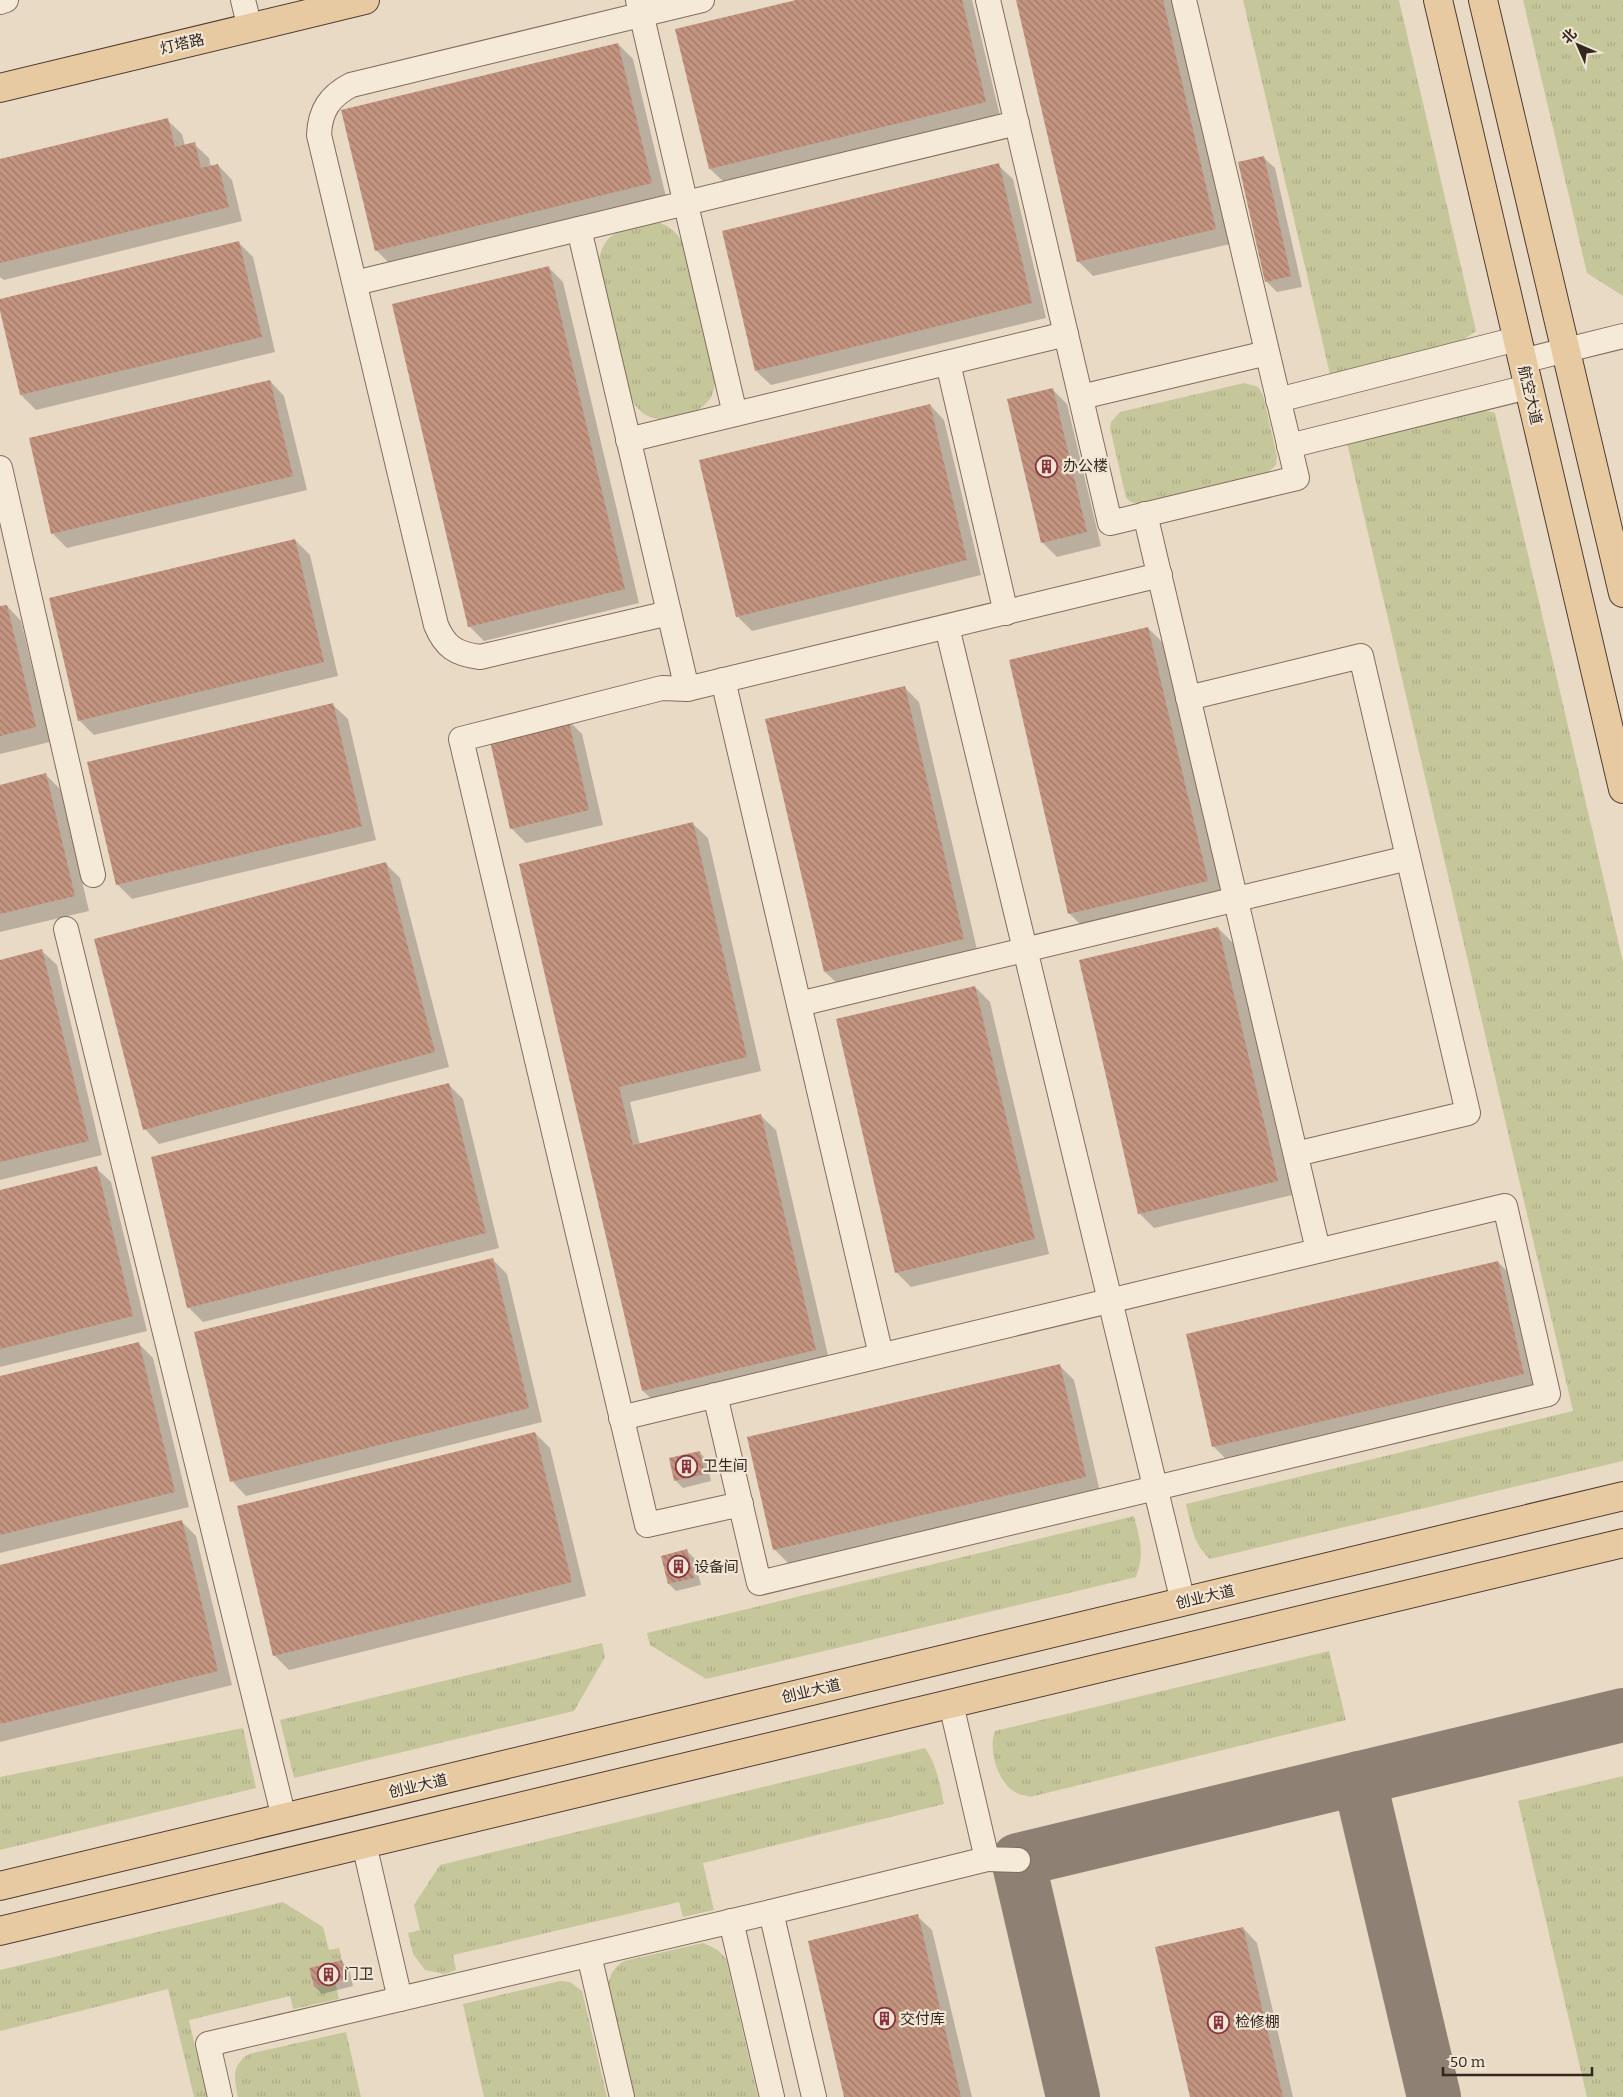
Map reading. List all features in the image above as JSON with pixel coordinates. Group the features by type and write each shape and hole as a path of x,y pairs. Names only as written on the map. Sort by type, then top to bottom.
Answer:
{"main road":[{"name":"灯塔路","path":"0,88 365,0"},
{"name":"航空大道","path":"1438,0 1623,789"},
{"path":"1483,0 1623,593"},
{"name":"创业大道","path":"0,1886 1623,1496"},
{"path":"0,1931 1623,1543"}],"street":[{"path":"0,2 6,0"},
{"path":"243,0 250,28"},
{"path":"670,613 480,658 463,655 441,637 436,625 319,135 323,110 339,91 351,85 639,7 702,0"},
{"path":"988,0 1110,523 1297,478 1184,0"},
{"path":"639,7 735,414"},
{"path":"355,283 1017,124"},
{"path":"579,229 687,689"},
{"path":"628,440 1066,334"},
{"path":"1278,400 1520,350 1567,350 1623,336"},
{"path":"1081,398 1267,353"},
{"path":"948,363 1006,613"},
{"path":"1289,446 1528,387"},
{"path":"0,468 93,875"},
{"path":"1145,514 1318,1250"},
{"path":"741,1504 647,1524 461,738 662,688 687,689 1160,575"},
{"path":"947,627 1183,1602"},
{"path":"1188,698 1361,656 1468,1113 1296,1154"},
{"path":"723,680 881,1355"},
{"path":"799,1004 1408,858"},
{"path":"66,929 284,1818"},
{"path":"621,1418 715,1395 1318,1250 1505,1206 1548,1394 759,1583 715,1395"},
{"path":"951,1704 987,1859"},
{"path":"364,1844 400,1999"},
{"path":"220,2097 208,2044 771,1912 987,1859 1018,1860"},
{"path":"771,1912 814,2097"},
{"path":"731,1921 772,2097"},
{"path":"589,1954 622,2097"}],"green space":[{"path":"1243,0 1399,0 1476,331 1463,340 1330,374"},
{"path":"1523,0 1623,0 1623,296 1587,273"},
{"path":"658,222 675,232 685,249 716,377 712,395 706,403 692,413 674,419 656,419 648,416 638,409 631,400 598,265 605,243 611,237 627,229"},
{"path":"1244,383 1258,387 1263,395 1277,456 1276,465 1266,474 1139,504 1131,502 1126,498 1110,428 1111,422 1120,412"},
{"path":"1483,410 1495,413 1623,962 1623,1461 1210,1559 1196,1541 1186,1504 1573,1411 1347,443"},
{"path":"1134,1516 1141,1553 1136,1577 706,1679 650,1645 647,1633"},
{"path":"602,1643 605,1657 574,1711 294,1778 280,1720"},
{"path":"1329,1651 1346,1720 1030,1797 1017,1793 1009,1787 999,1773 993,1747 995,1731"},
{"path":"243,1728 256,1788 0,1850 0,1777"},
{"path":"925,1748 935,1768 944,1804 703,1863 714,1910 683,1917 679,1902 453,1955 456,1970 444,1974 425,1970 413,1954 408,1933 420,1930 414,1905 440,1865"},
{"path":"1623,1776 1623,2097 1587,2097 1518,1801"},
{"path":"283,1902 323,1927 329,1950 339,1948 342,1960 309,1968 314,1987 335,1982 339,1999 293,2009 290,1996 189,2020 207,2097 194,2097 168,1989 0,2031 0,1970"},
{"path":"703,1943 718,1950 726,1959 758,2097 633,2097 608,1985 611,1974 624,1961"},
{"path":"560,1981 570,1982 582,1991 607,2097 484,2097 463,2004"},
{"path":"346,2032 361,2097 238,2097 235,2073 239,2063 249,2054"}],"building":[{"path":"796,0 962,0 986,102 709,169 675,29"},
{"path":"1016,0 1163,0 1216,229 1077,262"},
{"path":"618,43 652,183 375,251 341,110"},
{"path":"168,118 175,147 195,142 201,168 218,164 229,207 0,263 0,159"},
{"path":"1264,156 1291,276 1265,282 1238,162"},
{"path":"999,163 1032,303 755,371 722,231"},
{"path":"239,241 262,337 20,395 0,311 0,299"},
{"path":"549,266 625,589 468,627 392,304"},
{"path":"270,380 293,476 51,534 29,438"},
{"name":"办公楼","path":"1053,388 1087,532 1041,543 1007,399"},
{"path":"930,404 967,560 736,617 699,460"},
{"path":"295,539 324,662 78,721 49,598"},
{"path":"7,605 36,727 0,736 0,606"},
{"path":"1148,627 1208,881 1068,914 1009,660"},
{"path":"905,686 964,939 824,972 765,719"},
{"path":"333,703 362,826 116,885 87,762"},
{"path":"568,718 589,810 510,829 489,737"},
{"path":"46,773 75,896 0,914 0,785"},
{"path":"693,822 747,1057 619,1087 633,1145 761,1114 816,1350 642,1391 519,864"},
{"path":"386,862 435,1052 143,1130 94,939"},
{"path":"1218,927 1278,1181 1138,1214 1079,960"},
{"path":"42,949 89,1141 0,1162 0,960"},
{"path":"975,986 1035,1239 895,1273 836,1019"},
{"path":"449,1083 486,1233 187,1308 151,1157"},
{"path":"97,1166 133,1316 0,1349 0,1190"},
{"path":"493,1258 529,1408 230,1482 194,1332"},
{"path":"1498,1261 1524,1374 1212,1447 1186,1334"},
{"path":"139,1342 175,1492 0,1535 0,1376"},
{"path":"1060,1364 1086,1477 773,1550 747,1437"},
{"path":"535,1432 572,1582 273,1656 237,1506"},
{"name":"卫生间","path":"700,1451 705,1474 674,1481 669,1458"},
{"path":"182,1520 218,1671 0,1724 0,1565"},
{"name":"设备间","path":"687,1549 694,1578 668,1584 661,1556"},
{"name":"交付库","path":"918,1914 961,2097 844,2097 808,1941"},
{"name":"检修棚","path":"1243,1927 1283,2097 1190,2097 1155,1947"},
{"name":"门卫","path":"342,1960 347,1979 314,1987 309,1968"}],"taxiway":[{"path":"1073,2097 1018,1860 1623,1715"},
{"path":"1359,1778 1434,2097"}],"place":[{"name":"办公楼","path":"1047,466"},
{"name":"卫生间","path":"687,1466"},
{"name":"设备间","path":"678,1567"},
{"name":"门卫","path":"328,1974"},
{"name":"交付库","path":"884,2019"},
{"name":"检修棚","path":"1219,2022"}]}
